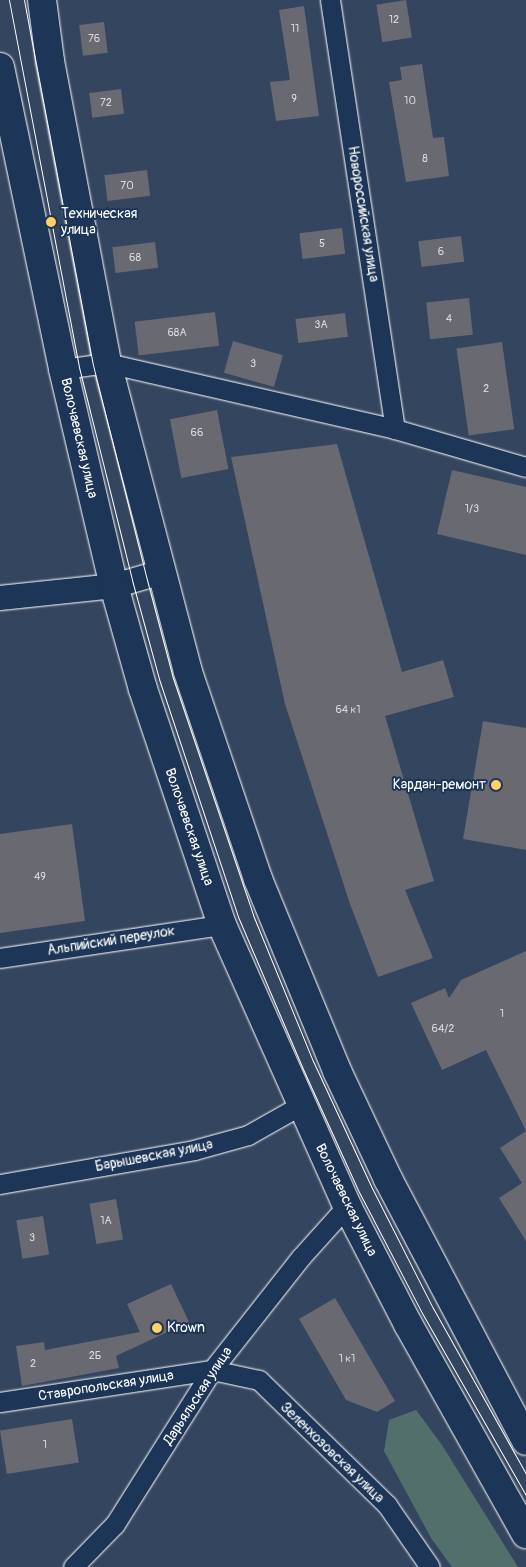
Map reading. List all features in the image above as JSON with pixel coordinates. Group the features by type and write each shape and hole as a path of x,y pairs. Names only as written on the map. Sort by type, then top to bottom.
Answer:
{"main road":[{"path":"42,0 50,61 107,363 188,672 258,879 337,1071 388,1179 526,1441"},
{"name":"Волочаевская улица","path":"0,67 62,368 114,586 143,689 222,925 347,1206 408,1324 526,1534"}],"street":[{"name":"Новороссийская улица","path":"330,0 395,429"},
{"path":"62,368 107,363 395,429 526,467"},
{"path":"0,598 114,586 162,572"},
{"name":"Альпийский переулок","path":"0,958 222,925"},
{"name":"Барышевская улица","path":"0,1184 194,1150 248,1135 301,1106"},
{"name":"Дарьяльская улица","path":"73,1567 115,1524 212,1370 300,1257 347,1206"},
{"name":"Ставропольская улица","path":"0,1402 212,1370"},
{"name":"Зеленхозовская улица","path":"212,1370 259,1380 386,1505 430,1567"}],"green space":[{"path":"416,1410 442,1445 518,1567 452,1567 431,1538 384,1451 389,1420"}],"building":[{"path":"406,0 412,38 382,42 376,5"},
{"path":"304,6 319,116 276,121 270,82 290,80 279,10"},
{"path":"104,22 108,53 83,56 79,25"},
{"path":"422,64 433,138 444,137 449,176 406,182 389,82 402,80 400,67"},
{"path":"121,89 124,114 92,118 89,93"},
{"path":"147,170 150,196 107,201 104,175"},
{"path":"342,228 345,254 302,259 299,233"},
{"path":"461,236 464,262 421,267 418,241"},
{"path":"155,242 158,268 115,273 112,247"},
{"path":"469,298 473,335 430,339 426,302"},
{"path":"215,312 219,346 139,356 135,322"},
{"path":"345,313 348,337 298,343 295,319"},
{"path":"233,341 283,355 274,387 224,373"},
{"path":"502,342 514,429 469,436 456,348"},
{"path":"217,410 228,469 181,478 170,419"},
{"path":"337,444 402,672 443,660 454,697 385,716 434,881 405,890 433,958 378,977 350,904 285,704 231,457"},
{"path":"452,470 526,487 526,555 437,534"},
{"path":"483,721 526,728 526,850 463,839"},
{"path":"72,824 85,921 0,933 0,834"},
{"path":"526,951 526,1131 486,1050 442,1070 411,1003 445,988 449,998 461,980"},
{"path":"526,1131 526,1241 499,1198 522,1183 500,1148"},
{"path":"116,1199 123,1239 97,1244 89,1204"},
{"path":"43,1216 49,1255 22,1259 16,1220"},
{"path":"171,1284 189,1322 116,1356 119,1368 22,1386 16,1346 44,1342 45,1350 140,1332 127,1304"},
{"path":"335,1298 395,1401 377,1412 346,1400 299,1319"},
{"path":"72,1419 79,1462 7,1474 0,1430"}],"tram line":[{"path":"9,0 79,367 132,580 159,679 239,919 302,1067 359,1192 422,1313 526,1495"},
{"path":"24,0 93,365 173,678 253,915 313,1061 372,1188 433,1308 526,1474"}],"place":[{"name":"Техническая улица","path":"51,222"},
{"name":"Кардан-ремонт","path":"496,785"},
{"name":"Krown","path":"157,1328"}]}
